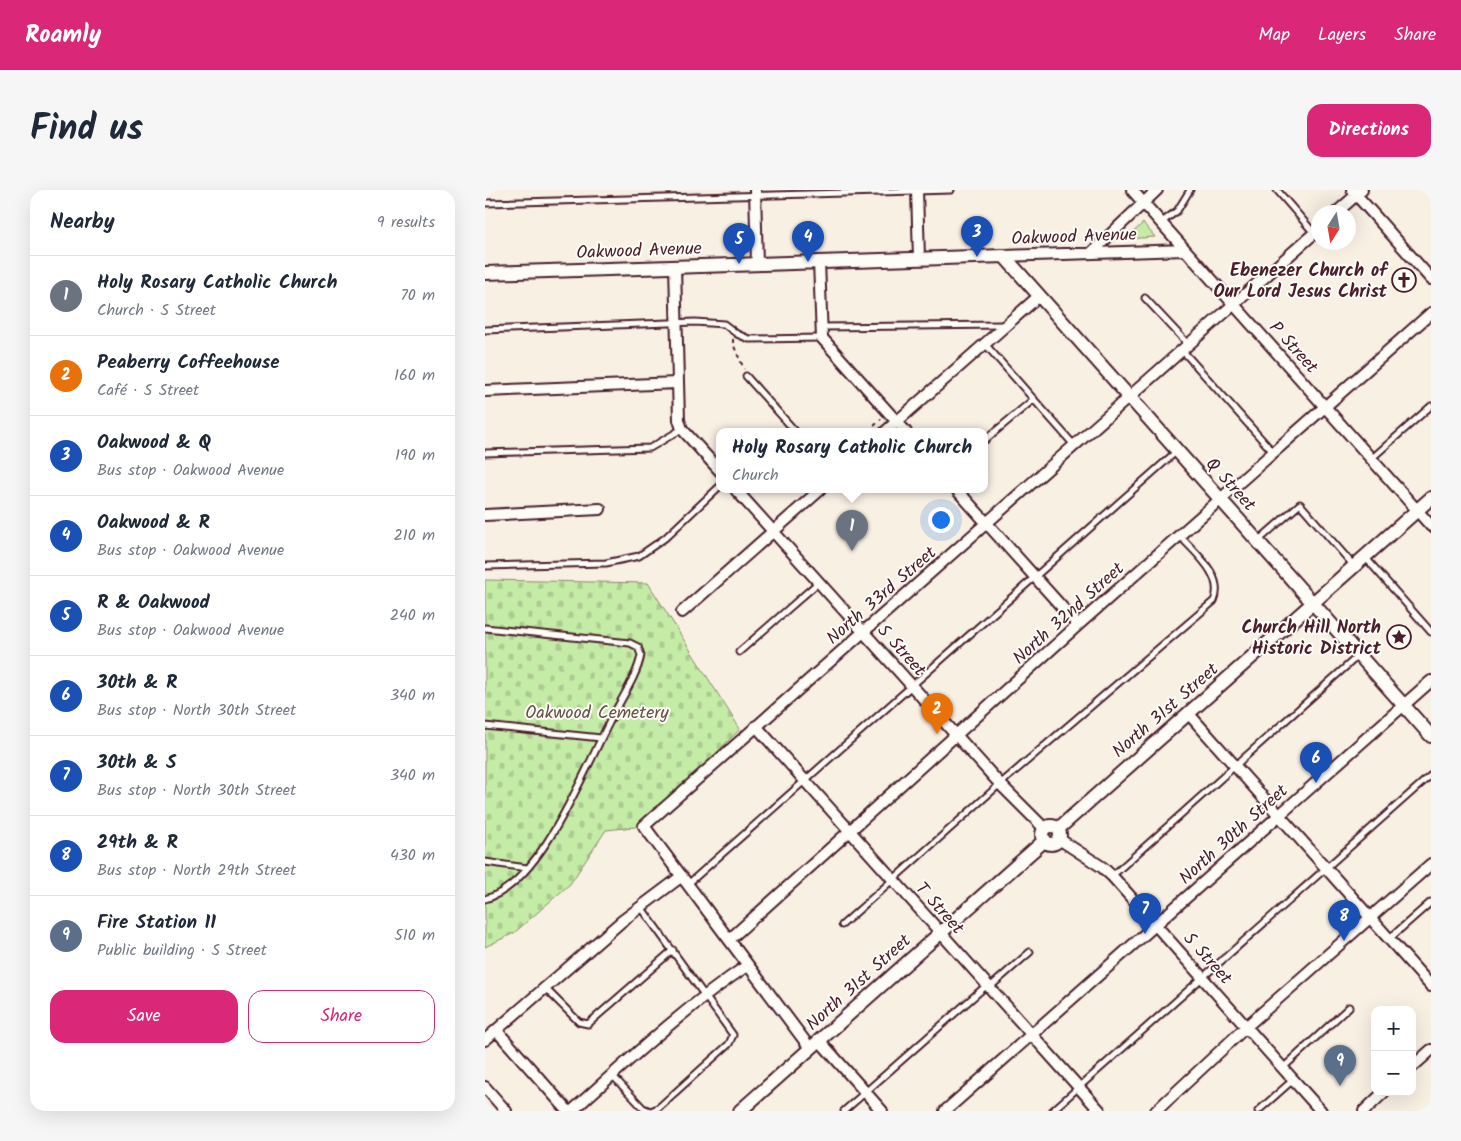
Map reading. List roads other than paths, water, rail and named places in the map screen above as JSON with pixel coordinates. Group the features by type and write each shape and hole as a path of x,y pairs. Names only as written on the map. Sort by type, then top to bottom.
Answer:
{"street":[{"path":"917,190 919,258"},
{"name":"P Street","path":"1132,190 1431,526"},
{"path":"1091,253 1157,190"},
{"path":"755,192 757,264"},
{"path":"1344,205 1357,192 1431,279"},
{"name":"North 33rd Street","path":"685,880 644,826 1311,235"},
{"name":"Oakwood Avenue","path":"485,273 1185,250"},
{"name":"Q Street","path":"1004,256 1431,736"},
{"path":"819,262 820,326 822,338 902,428"},
{"path":"675,266 679,420 682,429 716,468"},
{"path":"890,428 1039,296"},
{"name":"North 32nd Street","path":"730,939 850,833 1078,625 1431,313"},
{"path":"485,391 677,383"},
{"name":"S Street","path":"739,493 1000,784 1051,834 1102,867 1112,876 1295,1079 1321,1111"},
{"path":"682,612 817,493"},
{"path":"960,493 1078,625"},
{"name":"North 31st Street","path":"740,1111 1431,498"},
{"path":"485,515 600,509"},
{"name":"North 30th Street","path":"945,1111 1431,681"},
{"path":"1188,714 1431,986"},
{"name":"T Street","path":"756,726 1100,1111"},
{"path":"1156,1111 1247,1026 1431,864"},
{"path":"485,1040 641,907 685,880 730,939 747,965 814,1044 865,1092 882,1111"},
{"path":"572,1111 705,995 747,965"},
{"path":"497,1031 568,1111"},
{"path":"1416,1063 1431,1050"},
{"path":"485,1087 506,1111"},
{"path":"1364,1111 1380,1096"}],"lane":[{"path":"485,204 755,192 951,190"},
{"path":"1162,222 1177,211 1190,190"},
{"path":"1277,190 1311,226"},
{"path":"1145,298 1273,452"},
{"path":"485,330 718,322 749,339 822,338"},
{"path":"820,326 1004,325"},
{"path":"984,344 1074,445"},
{"path":"746,376 792,428"},
{"path":"988,437 1034,399"},
{"path":"1371,458 1431,406"},
{"path":"485,453 650,448 682,429"},
{"path":"685,880 805,780 1177,450"},
{"path":"485,566 606,563 639,556 665,538 716,489"},
{"path":"1258,541 1300,504 1354,566"},
{"path":"841,925 1000,784 1214,601 1217,594 1217,582 1212,573 1179,535"},
{"path":"1365,557 1431,632"},
{"path":"739,652 819,582"},
{"path":"485,628 630,643 638,647 641,655 601,738 544,847 511,888 485,899"},
{"path":"1112,876 1359,655"},
{"path":"485,726 601,738"},
{"path":"1052,1111 1431,775"},
{"path":"485,862 527,868"},
{"path":"1389,939 1431,902"},
{"path":"612,1075 643,1108 651,1111 658,1108 732,1041 732,1031 641,907"},
{"path":"545,988 579,1022 588,1024 673,950"},
{"path":"844,1111 1029,952"},
{"path":"1284,1067 1349,1007"},
{"path":"1258,1111 1295,1079"}],"place":[{"name":"Oakwood & Q","path":"977,257"},
{"name":"Oakwood & R","path":"808,262"},
{"name":"R & Oakwood","path":"739,264"},
{"name":"Ebenezer Church of Our Lord Jesus Christ","path":"1404,280"},
{"name":"Holy Rosary Catholic Church","path":"852,551"},
{"name":"Church Hill North Historic District","path":"1399,637"},
{"name":"Peaberry Coffeehouse","path":"937,734"},
{"name":"30th & R","path":"1316,783"},
{"name":"30th & S","path":"1145,934"},
{"name":"29th & R","path":"1344,941"},
{"name":"Fire Station 11","path":"1340,1086"}],"park label":[{"name":"Oakwood Cemetery","path":"597,712"}]}
